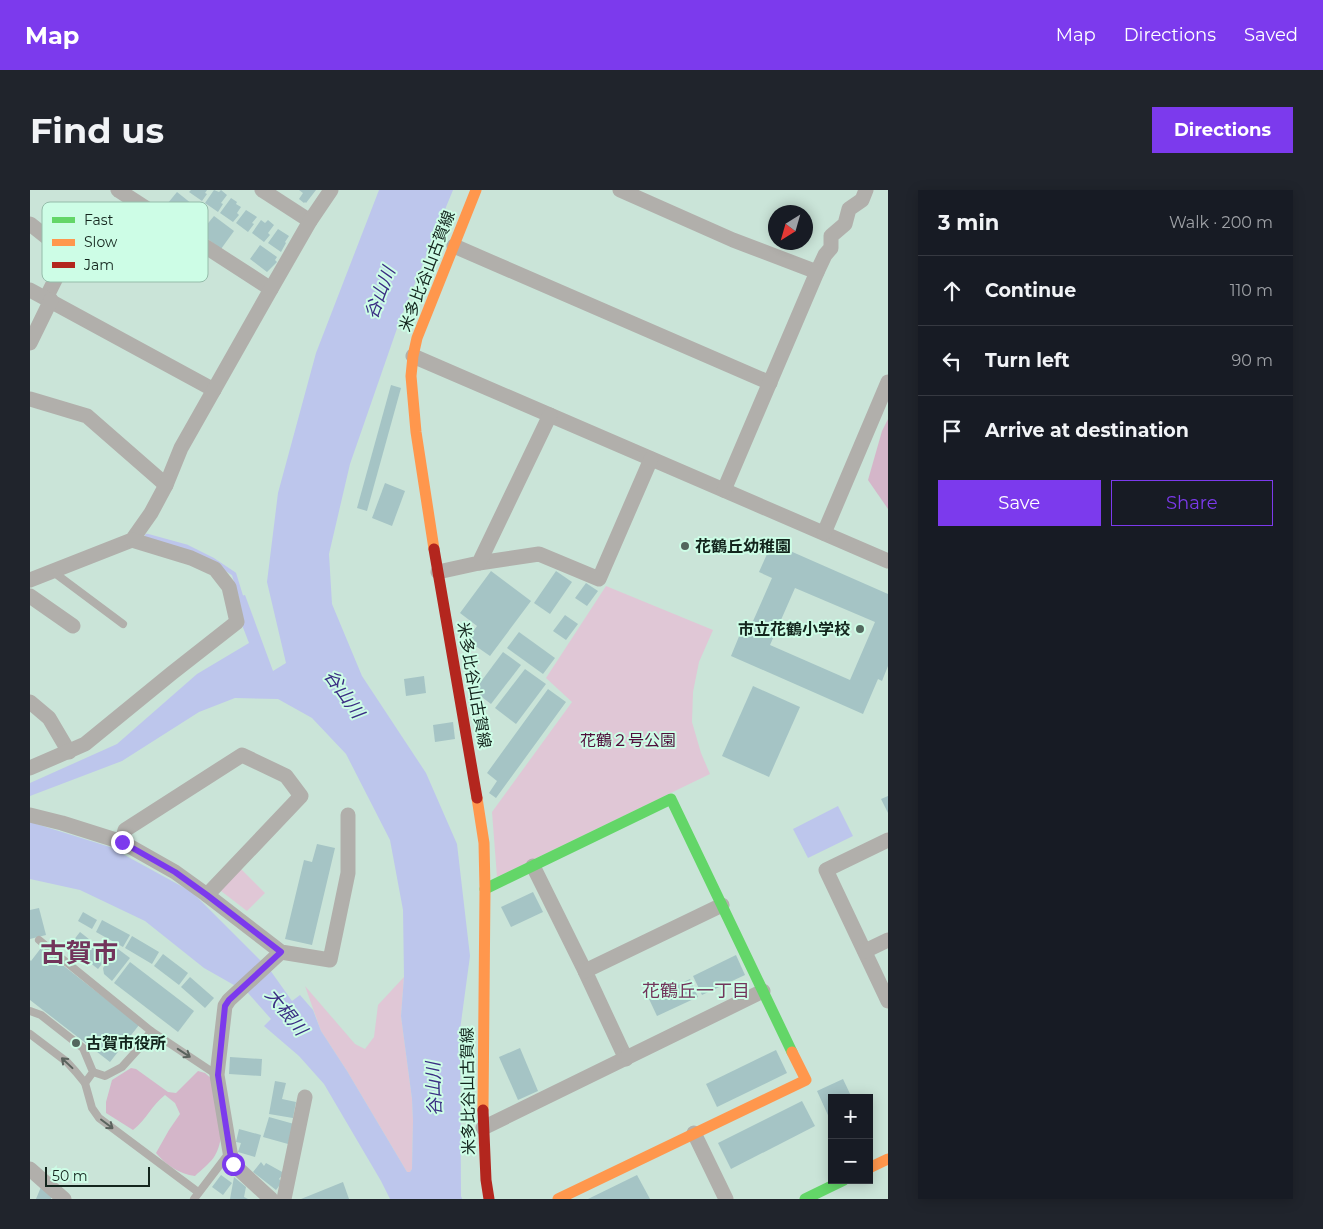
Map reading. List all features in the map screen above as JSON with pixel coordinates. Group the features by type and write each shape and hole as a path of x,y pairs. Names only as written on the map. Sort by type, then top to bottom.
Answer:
{"main road":[{"name":"米多比谷山古賀線","path":"476,190 417,338 413,356 412,376 416,432 426,502 484,843 483,1128 489,1199"},
{"path":"485,889 670,799 806,1080 558,1199"},
{"path":"873,1166 888,1159"},
{"path":"805,1199 836,1184"}],"street":[{"path":"118,190 137,202"},
{"path":"262,190 310,221"},
{"path":"30,580 132,540 151,513 166,485 181,448 271,289 310,221 331,190"},
{"path":"620,190 643,195 733,240 817,272"},
{"path":"724,490 817,272 825,255 832,248 831,236 846,224 849,209 862,200 866,190"},
{"path":"30,224 42,233"},
{"path":"454,246 770,382"},
{"path":"208,248 271,289"},
{"path":"30,342 56,282"},
{"path":"30,290 214,390"},
{"path":"413,356 888,561"},
{"path":"824,533 888,382"},
{"path":"30,399 87,416 166,485"},
{"path":"479,563 550,415"},
{"path":"438,572 479,563 539,554 599,579 651,459"},
{"path":"30,768 85,744 237,622 229,587 215,569 191,558 132,540"},
{"path":"30,596 73,626"},
{"path":"30,702 49,718 69,752"},
{"path":"122,842 125,830 242,755 286,776 300,796 207,895"},
{"path":"30,815 122,842 175,872 281,952 330,960 348,873 348,815"},
{"path":"888,840 826,870 888,1001"},
{"path":"533,866 626,1059"},
{"path":"585,971 722,905"},
{"path":"865,951 888,940"},
{"path":"271,1199 233,1164 218,1075 225,1006 229,1000 281,952"},
{"path":"483,1128 763,991"},
{"path":"284,1199 305,1097"},
{"path":"694,1133 726,1199"},
{"path":"30,1169 64,1199"}],"lane":[{"path":"52,571 123,624"},
{"path":"39,940 151,1032 218,1075"},
{"path":"30,1011 41,1015 83,1048 93,1072 105,1076 122,1067 151,1032"},
{"path":"30,1034 67,1062 85,1083 92,1108 99,1118 196,1196 230,1152"},
{"path":"85,1083 93,1072"}],"green space":[{"name":"花鶴２号公園","path":"606,586 713,630 699,662 693,692 692,722 701,753 710,774 497,877 492,812 572,702 546,678"},
{"path":"240,868 265,893 247,911 221,891 222,884"},
{"path":"404,977 401,1016 412,1099 413,1121 412,1169 410,1172 407,1172 321,1031 305,986 355,1044 365,1049 374,1037 378,1005"}],"shaded area":[{"path":"888,419 888,509 868,480 882,431"},
{"path":"131,1068 136,1069 168,1092 176,1093 198,1071 205,1073 214,1081 221,1137 215,1155 195,1176 173,1168 156,1153 180,1114 175,1103 165,1095 133,1130 106,1113 106,1102 112,1080"}],"water":[{"path":"379,190 453,190 401,317 350,464 329,554 332,604 362,676 426,773 457,844 470,956 460,1030 462,1199 390,1199 324,1084 299,1056 264,1026 271,1019 248,993 204,968 145,921 80,890 30,879 30,822 110,847 192,892 270,970 292,1001 300,995 313,1010 321,1031 407,1172 410,1172 412,1169 412,1099 401,1016 404,977 403,910 390,840 346,754 312,718 278,699 235,698 199,712 122,761 30,796 30,783 117,744 197,674 249,643 232,599 245,595 273,671 286,663 267,582 278,493 316,353"},
{"path":"838,806 853,836 808,858 793,829"}],"building":[{"path":"191,190 207,190 205,193 207,194 202,201 189,192"},
{"path":"214,190 219,192 221,190 227,195 221,203 223,204 218,212 206,202"},
{"path":"299,190 316,190 304,203 299,199 303,193"},
{"path":"177,192 190,202 169,202"},
{"path":"231,198 241,207 237,213 239,215 233,222 220,213"},
{"path":"246,210 257,217 248,232 236,223"},
{"path":"214,216 234,231 221,249 208,239 208,223"},
{"path":"261,220 265,223 268,220 274,225 268,233 270,235 264,242 252,233"},
{"path":"278,229 289,236 281,252 268,243"},
{"path":"260,245 277,257 275,260 277,262 267,272 250,259"},
{"path":"391,385 401,388 367,511 357,508"},
{"path":"385,483 405,491 392,526 372,518"},
{"path":"772,543 888,594 888,666 882,681 878,679 863,714 731,656 740,634 746,637 772,578 759,572","holes":["795,588 875,622 850,680 770,645"]},
{"path":"491,571 531,601 490,656 467,640 477,626 460,613"},
{"path":"556,571 572,582 550,614 534,603"},
{"path":"586,583 598,591 587,606 575,598"},
{"path":"565,615 578,624 566,640 553,631"},
{"path":"519,632 555,658 543,674 507,648"},
{"path":"503,652 521,665 491,704 474,691"},
{"path":"525,669 546,684 516,724 495,708"},
{"path":"424,676 426,693 406,696 404,679"},
{"path":"753,686 800,707 769,777 722,756"},
{"path":"548,689 566,702 496,798 489,793 497,781 487,773"},
{"path":"453,722 455,739 435,742 433,725"},
{"path":"888,796 888,813 881,799"},
{"path":"317,844 335,848 312,945 285,939 304,860 312,862"},
{"path":"533,892 543,912 511,927 501,907"},
{"path":"39,908 46,935 30,939 30,910"},
{"path":"83,912 97,920 92,929 78,921"},
{"path":"102,920 130,935 123,947 96,932"},
{"path":"80,932 109,955 98,969 69,946"},
{"path":"132,936 159,952 152,964 125,948"},
{"path":"41,948 139,1025 110,1062 30,1000 30,960"},
{"path":"118,949 130,958 112,981 104,974 103,968"},
{"path":"163,954 188,973 179,985 154,966"},
{"path":"736,955 745,975 702,995 693,976"},
{"path":"130,962 194,1011 178,1032 114,983"},
{"path":"190,977 214,998 205,1008 181,987"},
{"path":"690,979 698,997 657,1016 649,999"},
{"path":"520,1048 538,1091 518,1100 499,1057"},
{"path":"776,1050 787,1073 717,1107 706,1084"},
{"path":"230,1057 262,1059 261,1076 229,1074"},
{"path":"843,1079 850,1094 828,1094 828,1115 817,1091"},
{"path":"275,1081 286,1083 282,1099 296,1102 293,1118 269,1114"},
{"path":"802,1101 815,1126 731,1169 718,1143"},
{"path":"269,1117 294,1124 288,1144 263,1137"},
{"path":"239,1129 261,1135 255,1157 238,1152 241,1143 236,1142"},
{"path":"261,1162 264,1166 266,1163 284,1173 279,1179 282,1182 276,1190 253,1172"},
{"path":"221,1175 232,1183 223,1195 212,1187"},
{"path":"637,1175 650,1199 588,1199"},
{"path":"234,1177 246,1187 244,1197 248,1199 230,1199"},
{"path":"343,1182 349,1199 301,1199"},
{"path":"41,1187 52,1194 51,1199 36,1199"}],"waterway":[{"path":"147,536 187,547 213,560 234,574 242,600"}],"traffic: fast":[{"path":"485,889 671,799 792,1052"},
{"path":"805,1199 836,1184"}],"traffic: slow":[{"path":"434,549 416,432 411,376 413,356 417,338 476,190"},
{"path":"477,798 484,843 485,889 483,1110"},
{"path":"558,1199 806,1080 792,1052"},
{"path":"873,1166 888,1159"}],"traffic: jam":[{"path":"434,549 477,798"},
{"path":"483,1110 486,1180 489,1199"}],"place":[{"name":"花鶴丘幼稚園","path":"685,546"},
{"name":"市立花鶴小学校","path":"860,629"},
{"name":"古賀市役所","path":"76,1043"}],"district":[{"name":"古賀市","path":"79,953"},
{"name":"花鶴丘一丁目","path":"696,991"}],"route":[{"path":"122,842 175,872 281,952 229,1000 225,1006 218,1075 233,1164"}],"water label":[{"name":"谷山川","path":"380,293"},
{"name":"谷山川","path":"344,694"},
{"name":"大根川","path":"286,1012"},
{"name":"谷山川","path":"434,1089"}]}
